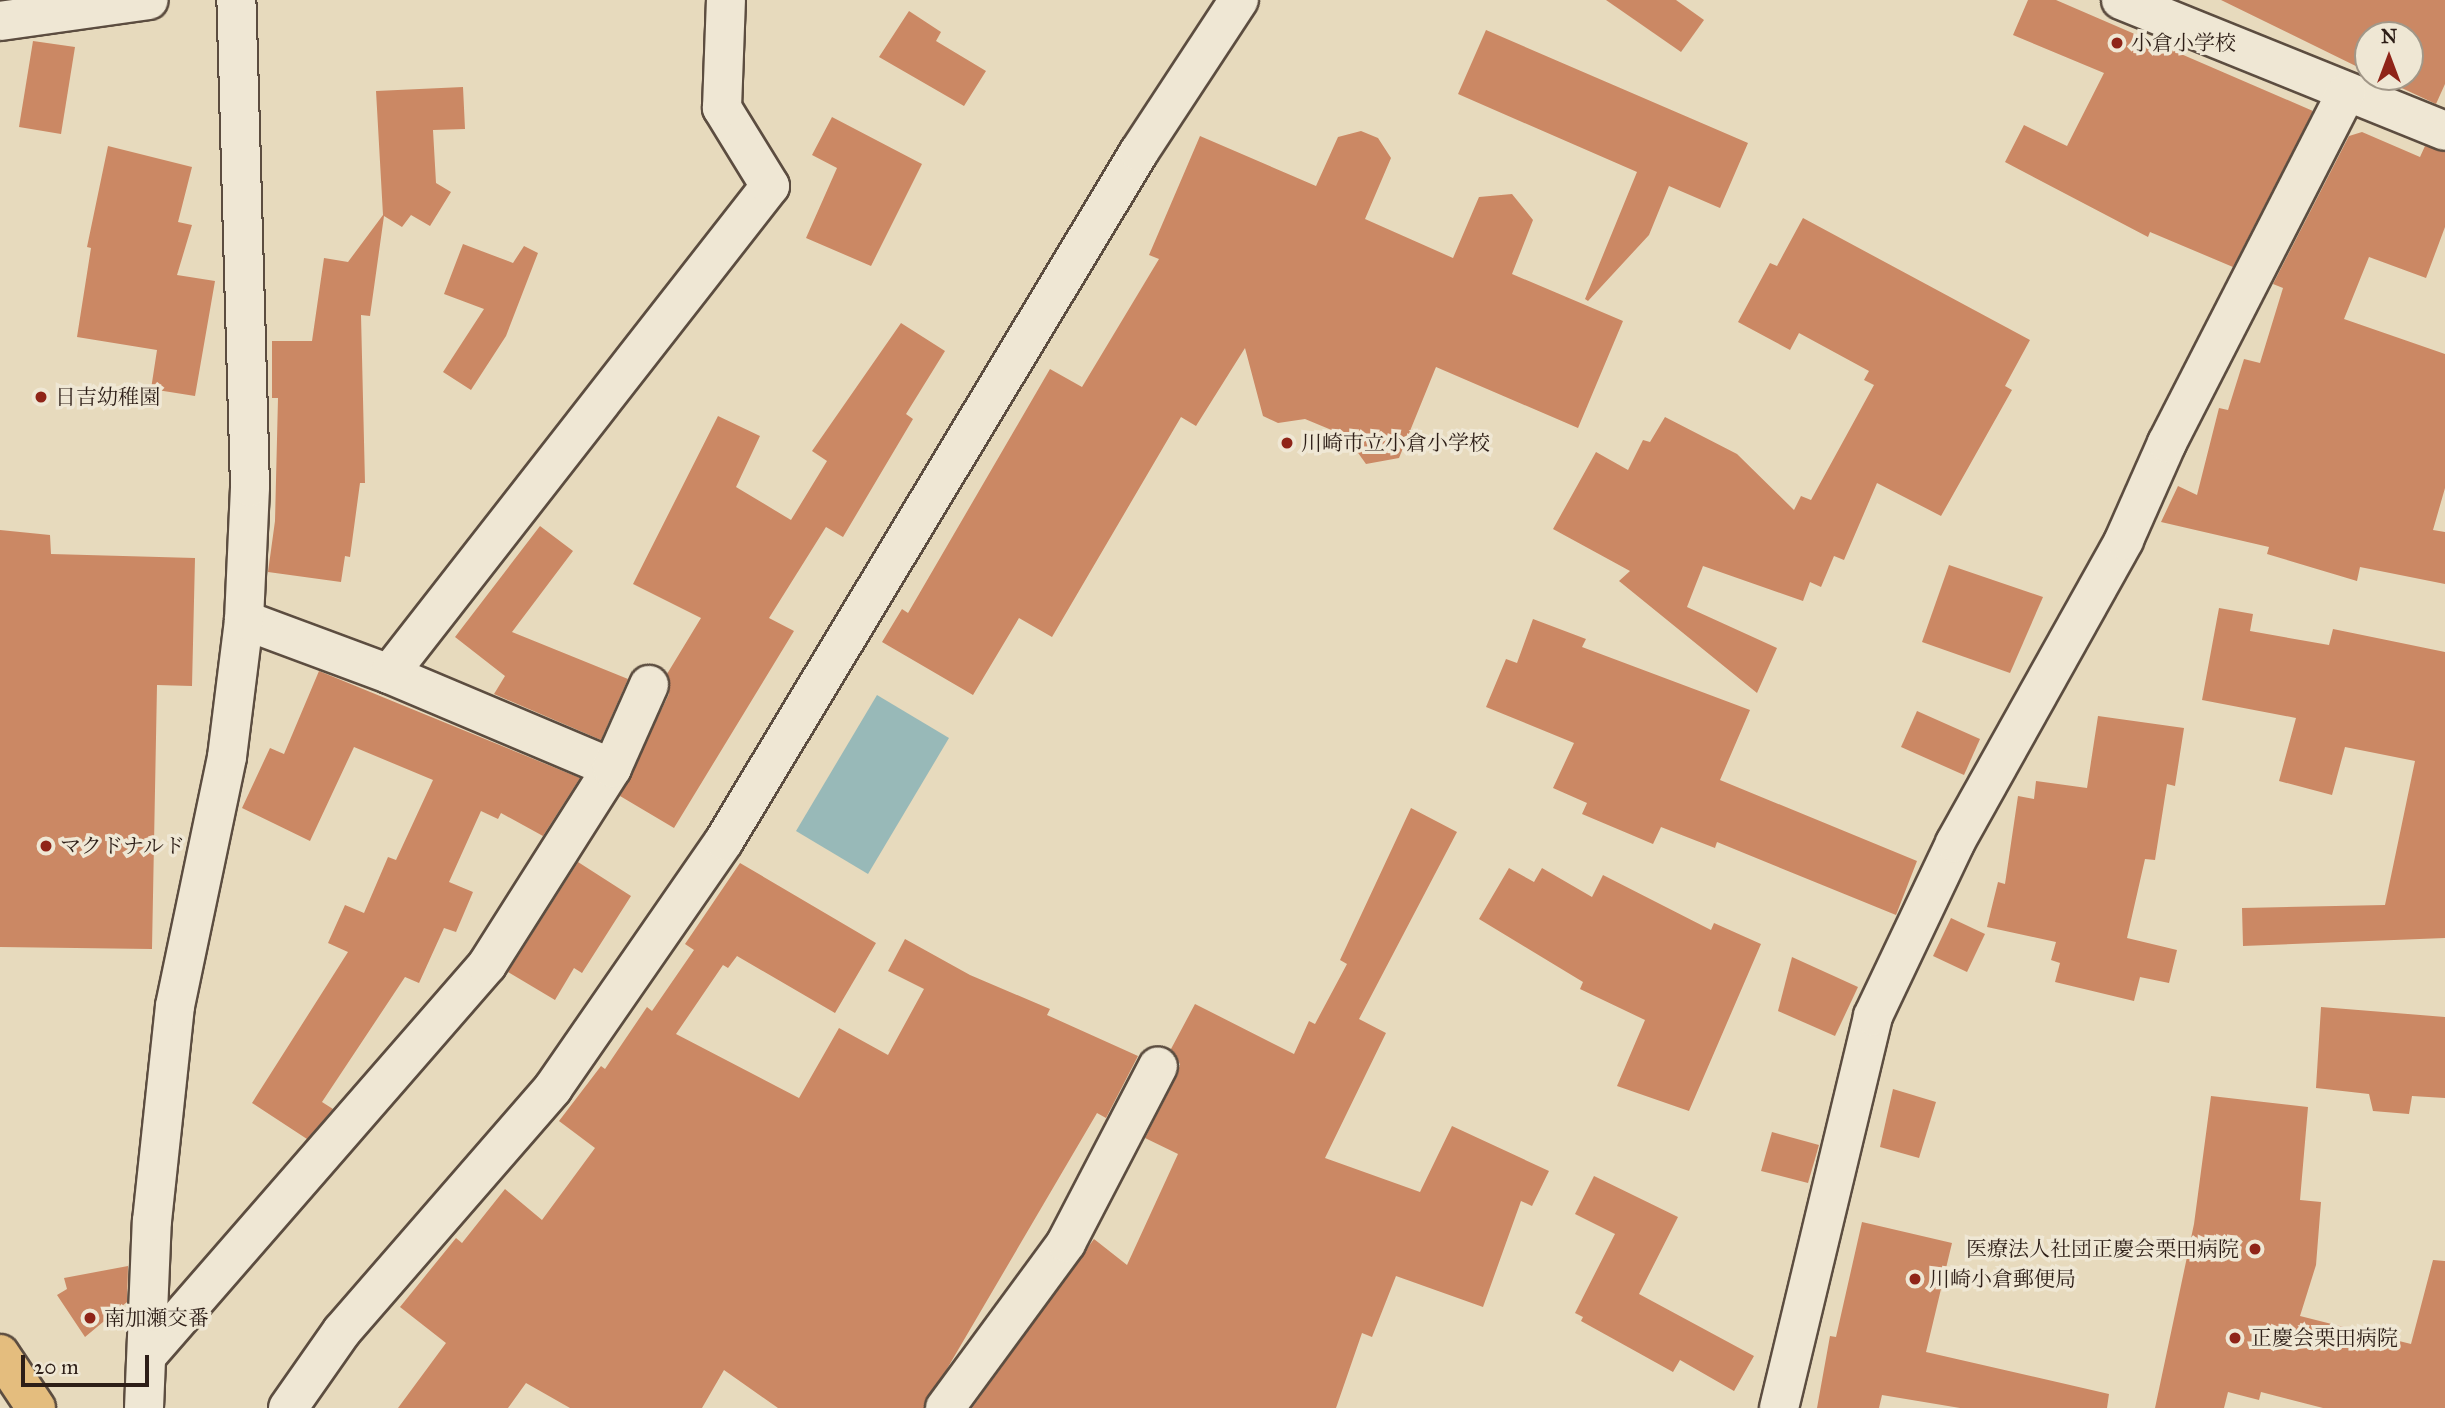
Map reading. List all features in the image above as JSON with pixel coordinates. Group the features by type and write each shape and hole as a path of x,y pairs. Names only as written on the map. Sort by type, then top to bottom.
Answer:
{"main road":[{"path":"0,1354 31,1407"}],"street":[{"path":"0,21 149,0"},
{"path":"144,1408 150,1352 152,1221 175,1006 227,757 244,620 250,487 236,0"},
{"path":"390,674 769,186 722,108 726,0"},
{"path":"288,1408 342,1331 553,1088 724,841 1139,152 1239,0"},
{"path":"2121,0 2445,131"},
{"path":"1779,1408 1873,1016 1955,843 2124,540 2167,443 2347,92"},
{"path":"244,620 390,674 611,768"},
{"path":"150,1352 487,965 611,768 649,685"},
{"path":"945,1408 1066,1243 1158,1066"}],"water":[{"path":"877,695 949,738 868,874 796,831"}],"building":[{"path":"1606,0 1676,0 1704,20 1681,52"},
{"path":"2028,0 2056,0 2313,111 2233,267 2150,232 2148,237 2005,162 2024,125 2067,146 2104,73 2013,35"},
{"path":"2221,0 2445,0 2445,84 2436,104 2408,91 2424,91 2424,21 2354,21 2354,65"},
{"path":"909,11 941,32 936,41 986,71 964,106 879,57"},
{"path":"1486,30 1748,143 1720,208 1669,186 1649,235 1588,301 1585,299 1637,172 1458,94"},
{"path":"33,41 75,47 61,134 19,127"},
{"path":"463,87 465,129 433,130 436,183 451,192 430,226 411,215 402,227 384,216 370,316 361,315 365,483 360,483 350,557 345,556 341,582 268,572 275,521 278,398 272,398 272,341 312,341 324,258 348,262 383,215 376,91"},
{"path":"832,117 922,164 871,266 806,238 837,168 812,155"},
{"path":"1361,131 1378,138 1391,158 1365,219 1453,258 1479,197 1512,194 1533,220 1512,274 1623,321 1578,428 1436,367 1399,458 1366,464 1346,436 1305,419 1278,423 1263,416 1245,348 1196,426 1181,417 1052,637 1019,618 973,695 882,642 902,609 908,613 1050,369 1082,387 1159,259 1149,255 1200,136 1316,186 1338,137"},
{"path":"2362,132 2420,157 2425,146 2445,152 2445,227 2426,278 2369,257 2344,319 2445,354 2445,488 2433,530 2445,532 2445,584 2360,567 2357,581 2267,554 2269,547 2161,522 2178,486 2197,495 2219,408 2228,410 2244,359 2260,363 2283,288 2273,284 2349,136"},
{"path":"108,146 192,167 178,222 192,225 177,275 215,281 195,396 151,389 157,350 77,337 91,248 87,247"},
{"path":"1803,218 2030,340 2005,386 2012,390 1941,516 1877,483 1844,560 1834,556 1821,587 1810,582 1803,601 1703,566 1687,607 1777,648 1757,693 1619,581 1630,571 1553,529 1596,452 1628,470 1643,440 1650,442 1665,417 1737,454 1794,510 1801,496 1811,500 1874,385 1864,380 1869,371 1799,333 1790,350 1738,322 1770,263 1777,266"},
{"path":"463,244 513,263 524,246 538,253 506,336 471,390 443,372 484,309 444,294"},
{"path":"901,323 945,351 906,414 913,419 843,537 826,527 769,618 794,631 674,828 620,796 669,694 667,674 701,618 633,584 718,416 760,436 736,487 791,520 827,461 812,451"},
{"path":"540,526 573,551 512,632 628,679 601,740 494,694 505,676 455,637"},
{"path":"0,530 50,535 51,554 195,558 192,686 157,685 152,949 0,947"},
{"path":"1949,565 2043,597 2010,673 1922,642"},
{"path":"2219,608 2253,614 2250,631 2329,645 2333,629 2445,652 2445,938 2243,946 2242,908 2385,905 2415,761 2345,747 2332,795 2279,781 2296,718 2202,700"},
{"path":"1533,619 1586,639 1582,647 1750,710 1720,780 1917,861 1896,915 1717,842 1715,848 1661,827 1653,844 1582,814 1587,803 1553,788 1574,743 1486,707 1506,659 1517,663"},
{"path":"319,671 580,778 543,836 501,813 498,819 481,811 449,882 473,892 456,932 444,928 419,983 405,977 322,1102 333,1109 307,1139 252,1103 348,952 328,943 345,905 364,913 388,857 396,860 433,780 354,747 310,841 242,808 270,748 284,754"},
{"path":"1917,711 1980,739 1964,775 1901,747"},
{"path":"2098,716 2184,728 2175,786 2167,784 2155,860 2145,859 2127,938 2177,950 2169,983 2140,977 2134,1001 2055,982 2060,963 2051,960 2056,942 1987,927 1998,882 2005,884 2018,796 2034,799 2036,781 2087,788"},
{"path":"1411,808 1457,832 1359,1019 1386,1033 1325,1158 1420,1192 1452,1126 1549,1171 1532,1206 1521,1201 1483,1307 1396,1276 1372,1337 1362,1333 1336,1408 972,1408 1094,1239 1127,1265 1178,1154 1145,1138 1177,1076 1180,1064 1171,1049 1195,1004 1294,1054 1309,1021 1315,1024 1347,964 1340,960"},
{"path":"578,862 631,896 582,973 574,968 555,1000 508,972"},
{"path":"740,863 876,943 835,1013 737,956 728,968 723,965 676,1034 799,1098 839,1028 888,1055 924,989 888,971 905,939 970,975 1050,1009 1047,1015 1138,1056 1106,1118 1097,1113 924,1408 778,1408 724,1370 702,1408 570,1408 526,1383 508,1408 398,1408 446,1343 400,1307 456,1238 462,1243 505,1189 542,1220 595,1148 559,1121 601,1066 605,1069 647,1007 652,1011 694,950 685,944"},
{"path":"1509,868 1534,882 1542,868 1592,897 1603,875 1711,930 1714,923 1761,944 1689,1111 1617,1086 1645,1020 1580,989 1583,982 1479,919"},
{"path":"1951,918 1985,934 1967,972 1933,956"},
{"path":"1792,957 1858,987 1835,1036 1778,1011"},
{"path":"2321,1007 2445,1017 2445,1098 2412,1096 2409,1114 2373,1111 2369,1094 2316,1088"},
{"path":"1893,1089 1936,1102 1919,1158 1880,1147"},
{"name":"医療法人社団正慶会栗田病院","path":"2211,1096 2308,1107 2300,1200 2321,1202 2316,1265 2300,1316 2411,1344 2433,1260 2445,1261 2445,1408 2323,1408 2261,1392 2259,1400 2228,1392 2224,1408 2155,1408 2194,1224"},
{"path":"1772,1132 1819,1145 1808,1183 1761,1171"},
{"path":"1594,1176 1678,1217 1639,1294 1754,1356 1734,1391 1680,1360 1673,1372 1581,1321 1583,1317 1575,1313 1615,1234 1575,1214"},
{"path":"1862,1222 1952,1243 1926,1352 2109,1394 2107,1408 1960,1408 1882,1395 1879,1408 1817,1408 1830,1336 1836,1337"},
{"name":"南加瀬交番","path":"128,1266 127,1302 85,1337 57,1295 67,1289 64,1278"}],"place":[{"name":"小倉小学校","path":"2117,43"},
{"name":"日吉幼稚園","path":"41,397"},
{"name":"川崎市立小倉小学校","path":"1287,443"},
{"name":"マクドナルド","path":"46,846"},
{"name":"医療法人社団正慶会栗田病院","path":"2255,1249"},
{"name":"川崎小倉郵便局","path":"1915,1279"},
{"name":"南加瀬交番","path":"90,1318"},
{"name":"正慶会栗田病院","path":"2235,1338"}]}
